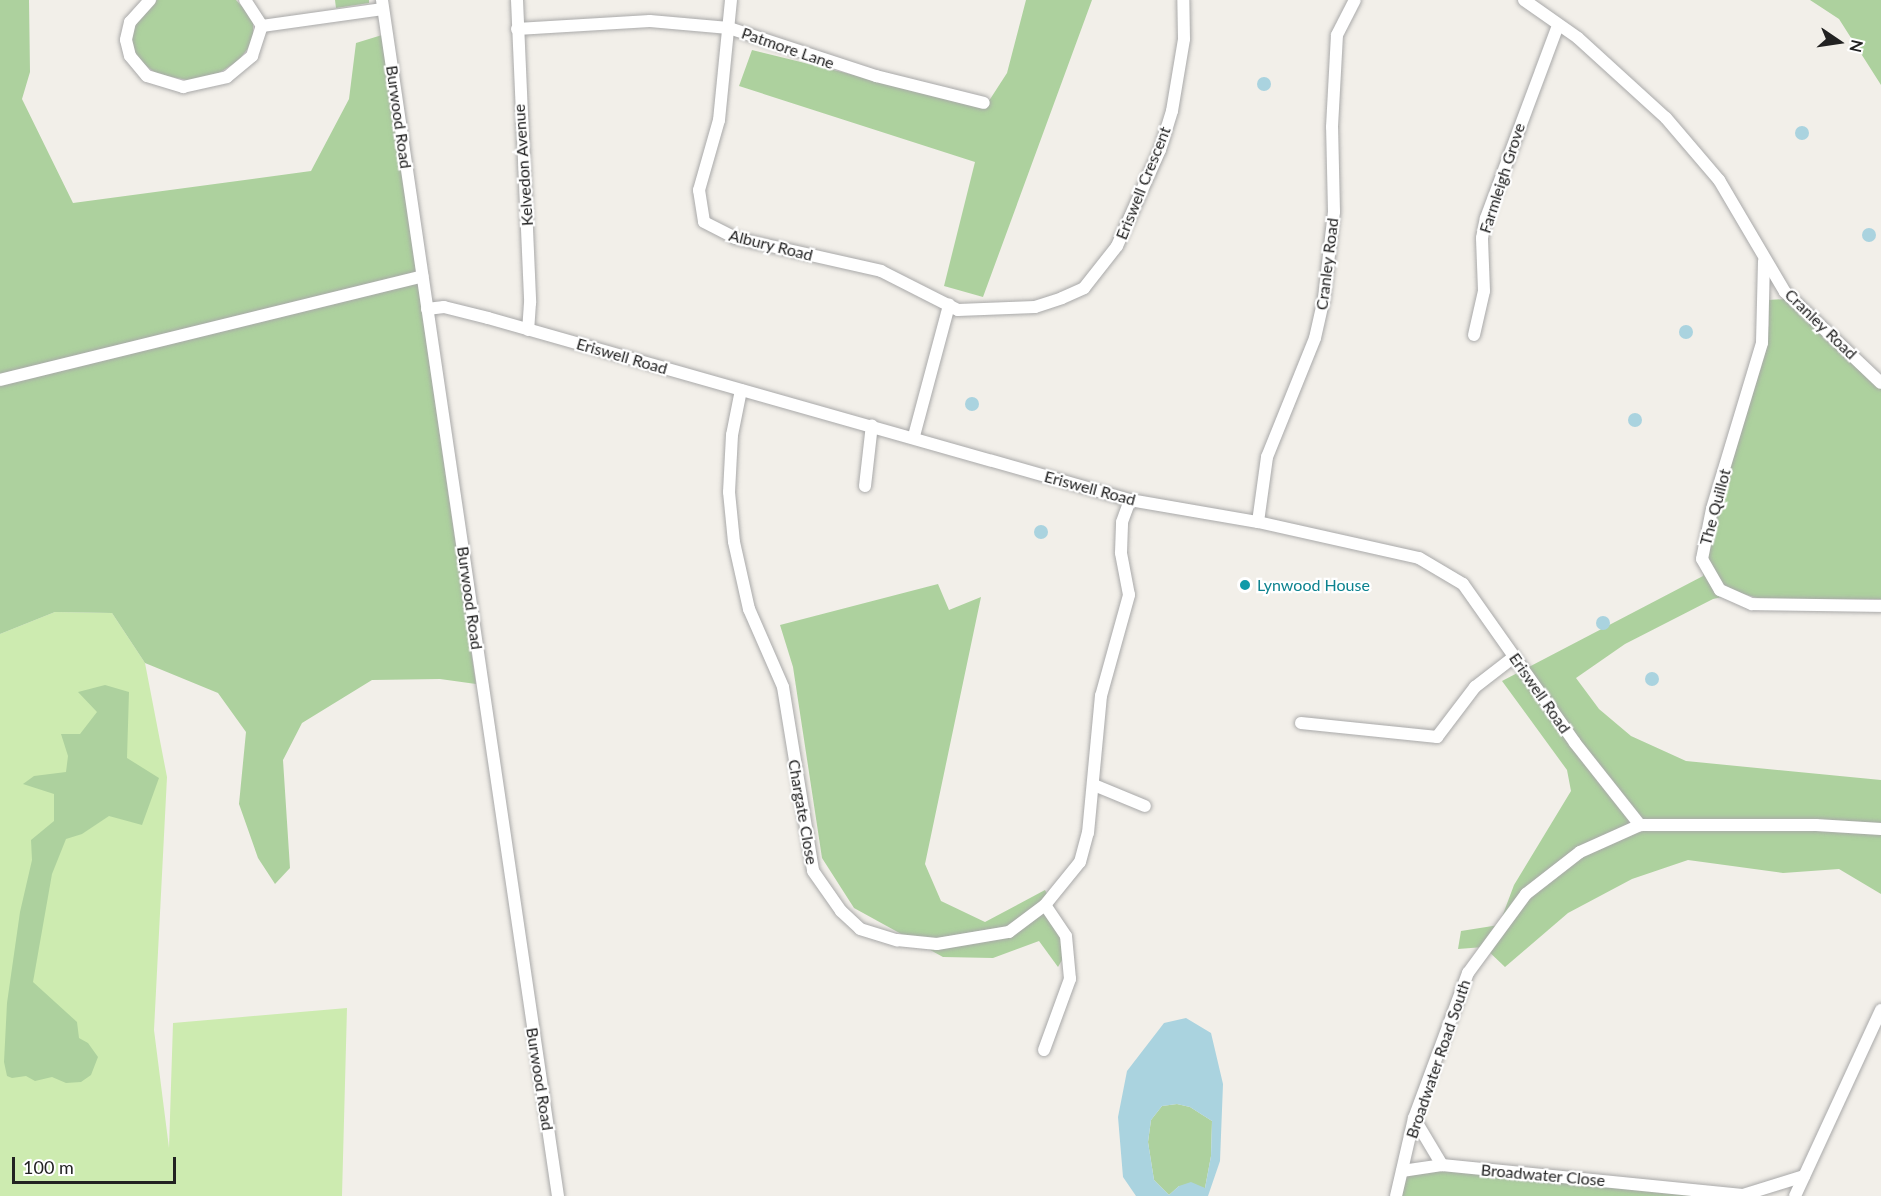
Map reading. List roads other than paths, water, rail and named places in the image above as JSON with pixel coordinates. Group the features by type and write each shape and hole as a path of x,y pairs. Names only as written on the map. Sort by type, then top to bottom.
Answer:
{"street":[{"path":"150,0 130,22 127,49 140,70 164,83 193,87 227,77 252,56 262,26"},
{"path":"245,0 262,26"},
{"name":"Kelvedon Avenue","path":"517,0 530,303 528,330"},
{"name":"Albury Road","path":"731,0 719,120 699,190 705,222 735,238 881,270 949,305"},
{"name":"Eriswell Crescent","path":"949,305 958,310 1035,308 1084,288 1117,246 1160,150 1172,111 1184,39 1182,0"},
{"name":"Cranley Road","path":"1258,522 1267,457 1315,338 1324,298 1333,223 1336,44 1344,18 1356,0"},
{"name":"Cranley Road","path":"1524,0 1602,57 1684,138 1719,180 1785,292 1881,383"},
{"path":"262,26 382,5"},
{"name":"Burwood Road","path":"382,5 558,1196"},
{"name":"Patmore Lane","path":"517,29 650,21 729,28 876,76 984,103"},
{"name":"Farmleigh Grove","path":"1474,335 1484,291 1482,238 1486,218 1558,25"},
{"name":"The Quillot","path":"1764,259 1766,322 1762,343 1712,510 1702,559 1720,590 1752,604 1881,606"},
{"path":"0,380 422,276"},
{"path":"914,436 949,305"},
{"name":"Eriswell Road","path":"427,309 448,308 914,436 1130,500 1258,522 1419,558 1443,569 1463,584 1575,743 1640,825"},
{"name":"Chargate Close","path":"741,390 732,435 729,492 734,542 749,609 783,687 813,870 821,886 860,929 897,940 937,944 1009,932 1045,905 1080,862 1094,785 1101,696 1129,595 1120,553 1122,522 1130,500"},
{"path":"865,486 872,425"},
{"path":"1301,723 1437,737 1475,687 1514,657"},
{"path":"1094,785 1145,806"},
{"path":"1640,825 1816,825 1881,829"},
{"name":"Broadwater Road South","path":"1396,1196 1414,1119 1468,973 1526,894 1580,852 1640,825"},
{"path":"1044,1050 1070,979 1066,936 1045,905"},
{"path":"1795,1196 1881,1010"},
{"path":"1414,1119 1442,1165"},
{"name":"Broadwater Close","path":"1402,1171 1442,1165 1744,1195 1804,1176"}],"water":[{"path":"1264,77 1269,79 1271,84 1269,89 1264,91 1259,89 1257,84 1259,79"},
{"path":"1802,126 1807,128 1809,133 1807,138 1802,140 1797,138 1795,133 1797,128"},
{"path":"1869,228 1874,230 1876,235 1874,240 1869,242 1864,240 1862,235 1864,230"},
{"path":"1686,325 1691,327 1693,332 1691,337 1686,339 1681,337 1679,332 1681,327"},
{"path":"972,397 977,399 979,404 977,409 972,411 967,409 965,404 967,399"},
{"path":"1635,413 1640,415 1642,420 1640,425 1635,427 1630,425 1628,420 1630,415"},
{"path":"1041,525 1046,527 1048,532 1046,537 1041,539 1036,537 1034,532 1036,527"},
{"path":"1603,616 1608,618 1610,623 1608,628 1603,630 1598,628 1596,623 1598,618"},
{"path":"1652,672 1657,674 1659,679 1657,684 1652,686 1647,684 1645,679 1647,674"},
{"path":"1186,1018 1211,1033 1223,1084 1220,1161 1208,1196 1136,1196 1123,1177 1118,1117 1127,1071 1164,1023","holes":["1177,1104 1190,1107 1212,1121 1211,1156 1205,1188 1191,1182 1179,1186 1169,1195 1154,1180 1148,1142 1151,1120 1162,1106"]}],"place":[{"name":"Lynwood House","path":"1245,585"}]}
